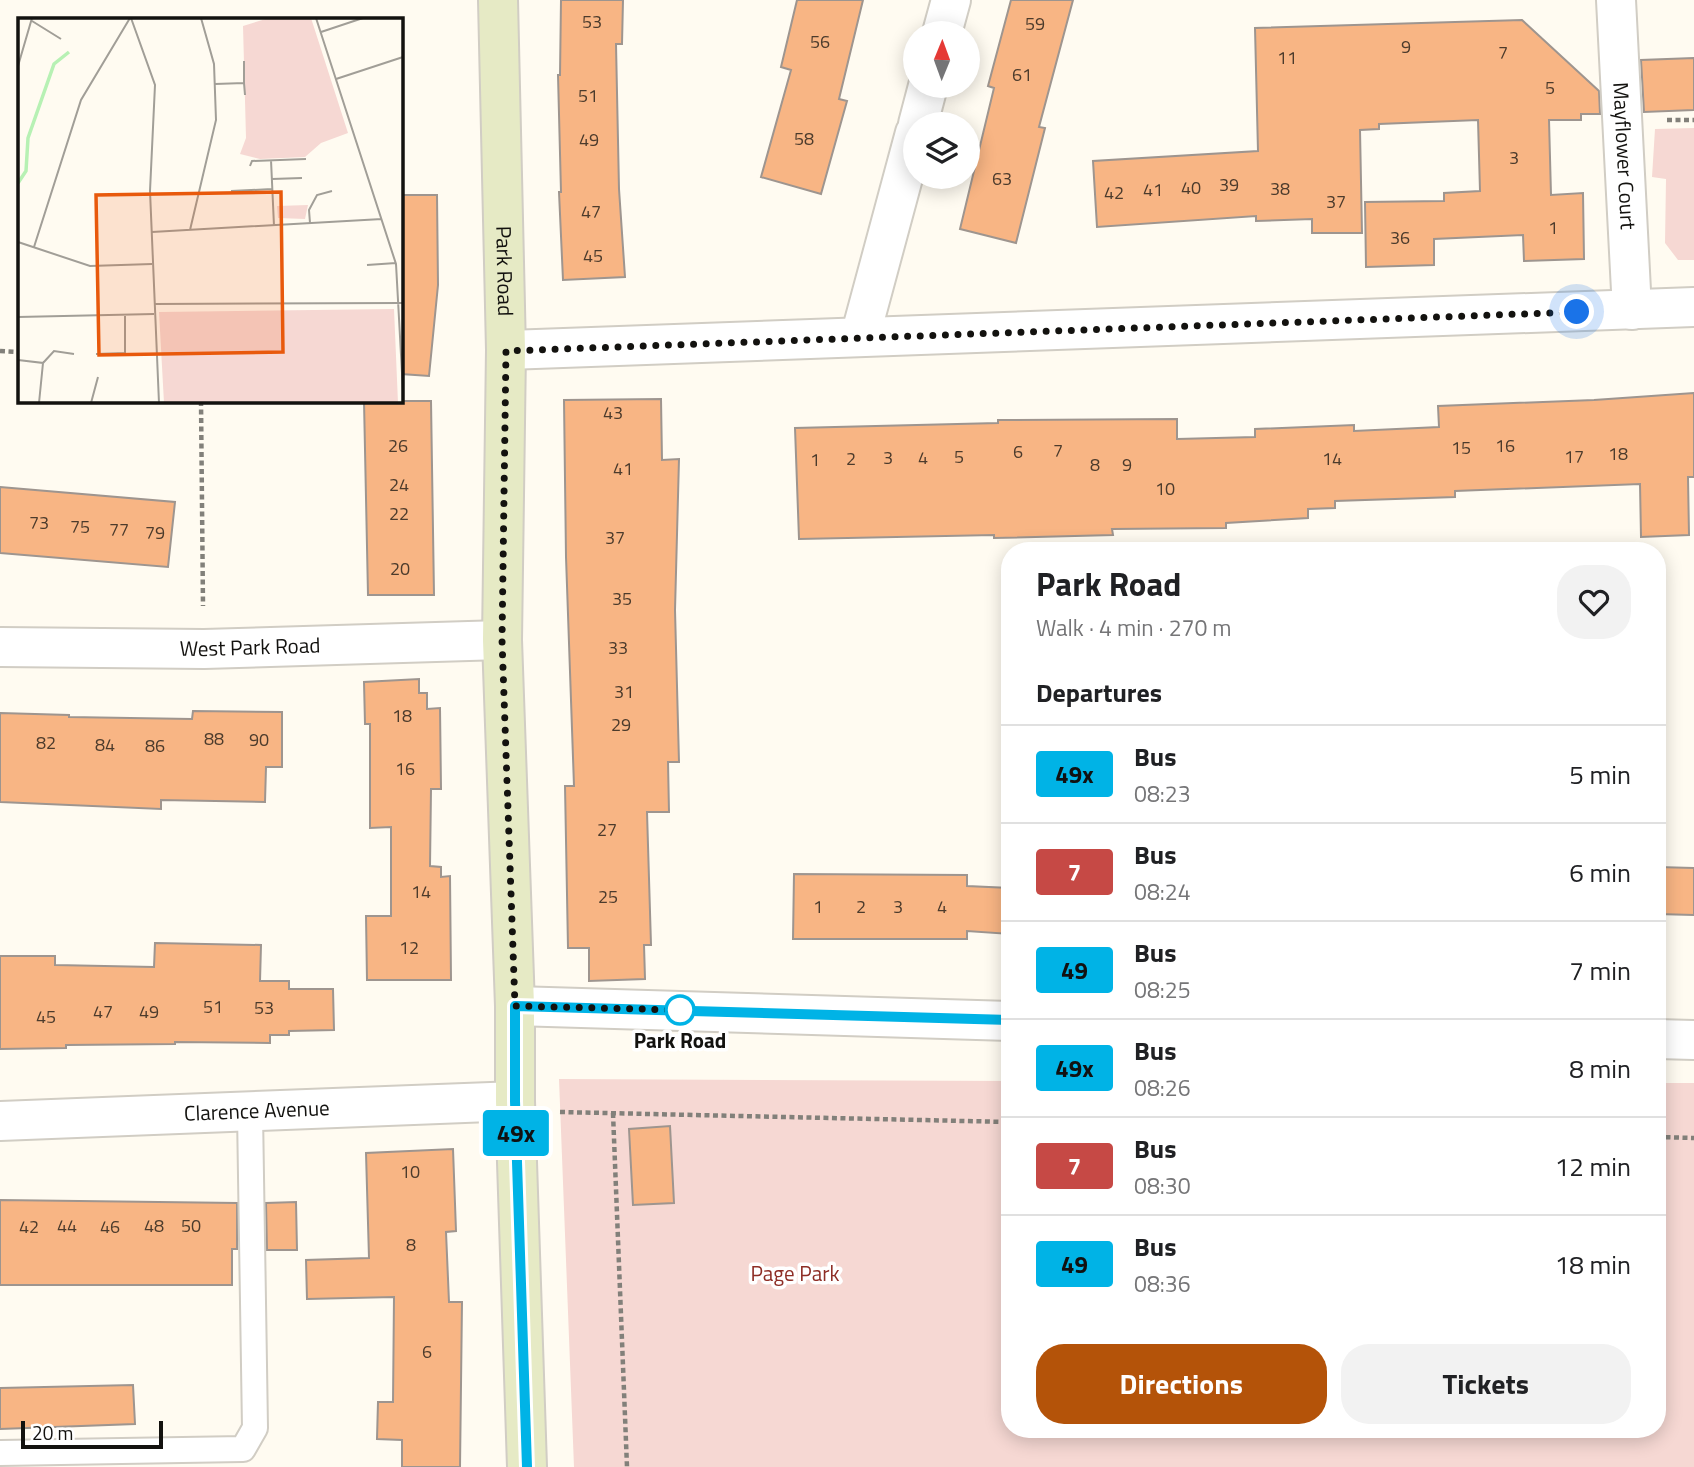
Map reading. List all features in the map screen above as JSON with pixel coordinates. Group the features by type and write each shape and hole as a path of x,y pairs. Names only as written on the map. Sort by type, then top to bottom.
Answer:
{"street":[{"name":"Park Road","path":"498,0 506,351 502,640 527,1467"},
{"path":"945,21 951,0"},
{"name":"Mayflower Court","path":"1616,0 1632,310"},
{"path":"860,337 903,178"},
{"path":"506,351 1694,307"},
{"name":"West Park Road","path":"0,647 204,649 502,640"},
{"path":"515,1006 1001,1021"},
{"path":"1666,1039 1694,1040"},
{"name":"Clarence Avenue","path":"0,1121 515,1101"}],"lane":[{"path":"0,1453 243,1450 255,1429 250,1113"}],"path":[{"path":"0,351 18,352"},
{"path":"201,402 204,649"},
{"path":"515,1101 561,1112 1001,1122"},
{"path":"613,1113 627,1467"},
{"path":"1666,1137 1694,1138"}],"green space":[{"path":"1694,128 1694,260 1678,260 1665,243 1666,179 1652,177 1655,129"},
{"name":"Page Park","path":"559,1079 1001,1081 1001,1438 1666,1438 1666,1083 1694,1083 1694,1467 574,1467"}],"building":[{"path":"561,0 623,0 622,44 616,44 619,189 625,277 563,280 558,75"},
{"path":"797,0 863,0 839,99 847,101 821,194 761,177 791,70 781,67"},
{"path":"1011,0 1073,0 1039,127 1045,128 1016,243 960,229 970,189 980,189 980,146 994,88 988,86"},
{"path":"1522,20 1599,91 1600,114 1581,114 1581,120 1549,120 1551,195 1583,193 1584,259 1524,261 1523,235 1434,239 1434,265 1366,267 1365,202 1444,201 1444,193 1480,191 1478,120 1379,124 1379,129 1360,130 1362,233 1312,233 1312,219 1256,221 1256,216 1097,227 1093,161 1258,151 1255,28"},
{"path":"1694,58 1694,110 1644,112 1641,60"},
{"path":"402,195 437,195 438,285 429,376 402,374"},
{"path":"1694,393 1694,477 1688,477 1689,535 1641,537 1640,484 1455,491 1455,497 1335,501 1335,508 1308,509 1308,518 1226,523 1226,528 1112,529 1113,535 799,539 795,428 998,423 998,420 1177,419 1177,439 1255,437 1255,429 1354,425 1354,431 1439,427 1438,406"},
{"path":"661,399 662,460 679,459 675,610 679,762 668,762 669,812 647,812 651,945 644,945 645,979 589,981 589,948 568,948 565,786 574,786 564,400"},
{"path":"431,401 434,595 368,595 364,402"},
{"path":"0,487 175,502 168,567 0,553"},
{"path":"419,679 419,693 427,693 427,709 440,708 441,789 431,789 430,866 441,867 441,877 450,876 451,980 367,980 366,916 391,916 391,827 370,828 370,724 365,724 364,682"},
{"path":"193,711 282,712 282,767 266,767 265,802 161,800 161,809 0,802 0,713 192,719"},
{"path":"1666,867 1694,868 1694,915 1666,914"},
{"path":"794,874 967,875 967,886 1001,888 1001,933 967,931 967,939 793,939"},
{"path":"155,943 261,945 260,981 289,981 289,989 333,989 334,1030 289,1031 289,1035 270,1035 270,1043 175,1042 0,1049 0,956 55,956 55,965 154,967"},
{"path":"670,1126 674,1203 633,1205 629,1129"},
{"path":"453,1149 456,1231 446,1232 449,1302 462,1302 460,1467 402,1467 402,1440 377,1439 378,1402 393,1402 394,1297 307,1299 306,1260 369,1258 366,1153"},
{"path":"0,1200 237,1203 237,1249 232,1249 232,1285 0,1285"},
{"path":"296,1202 297,1250 267,1250 266,1203"},
{"path":"133,1385 135,1424 0,1429 0,1388"}],"bus line":[{"name":"49x","path":"527,1467 515,1101 515,1006 1001,1020"}],"place":[{"name":"Park Road","path":"680,1010"}],"route":[{"path":"680,1010 515,1006 502,640 506,351 1577,312"}]}
